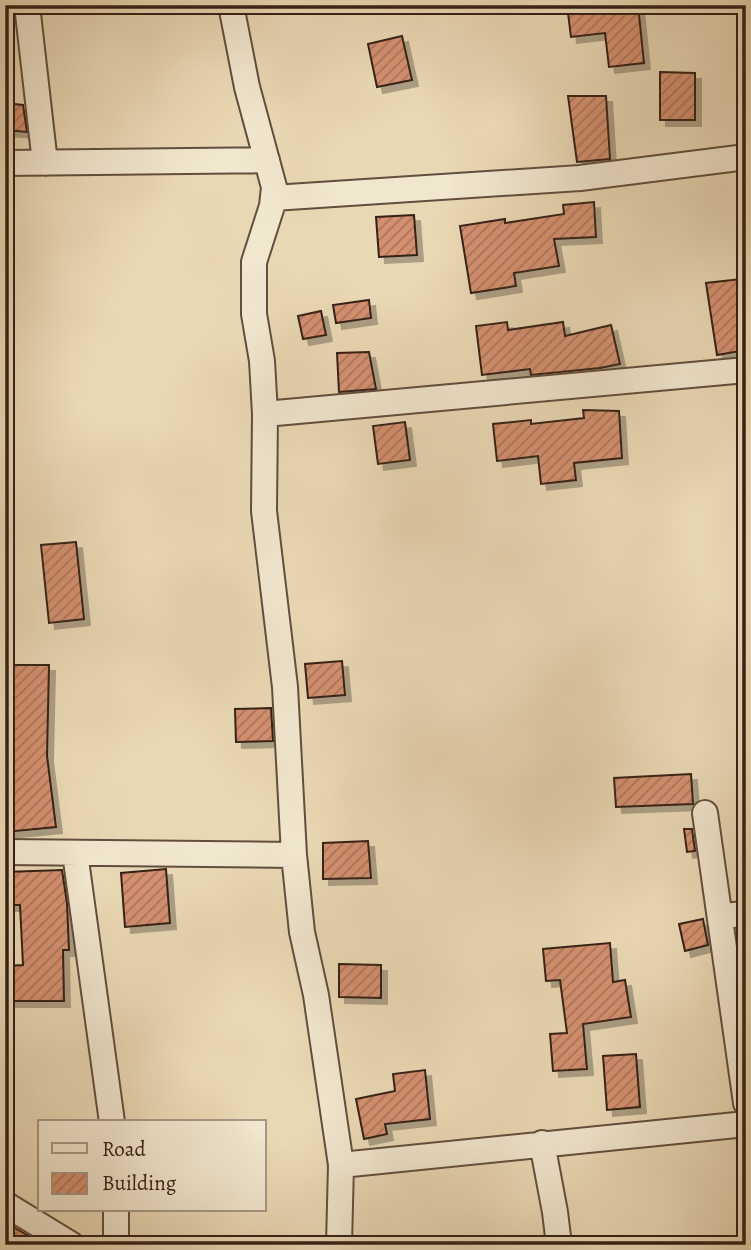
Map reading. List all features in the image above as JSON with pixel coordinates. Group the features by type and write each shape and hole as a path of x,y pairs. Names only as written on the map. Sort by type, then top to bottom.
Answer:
{"street":[{"path":"27,5 45,163"},
{"path":"231,5 247,87 274,187 254,262 254,314 262,361 265,414 264,511 285,687 294,855 302,932 316,995 341,1165 339,1245"},
{"path":"273,198 580,178 746,158"},
{"path":"5,163 267,160"},
{"path":"265,414 746,370"},
{"path":"705,813 746,1103"},
{"path":"5,852 294,855"},
{"path":"75,853 112,1120"},
{"path":"721,916 746,914"},
{"path":"341,1165 746,1124"},
{"path":"541,1143 559,1245"},
{"path":"5,1204 72,1245"},
{"path":"116,1212 116,1245"}],"building":[{"path":"567,5 638,5 644,63 609,67 605,33 571,37"},
{"path":"402,36 412,80 377,87 368,44"},
{"path":"660,72 695,73 695,120 660,120"},
{"path":"568,96 606,96 610,159 577,162"},
{"path":"5,103 23,105 27,132 5,130"},
{"path":"594,202 596,237 554,239 559,266 514,273 516,286 471,293 460,226 505,219 505,223 564,214 563,205"},
{"path":"414,215 417,255 379,257 376,217"},
{"path":"741,279 746,318 746,350 717,355 706,283"},
{"path":"369,300 371,318 336,323 333,305"},
{"path":"321,311 326,335 303,339 298,316"},
{"path":"507,322 508,330 563,322 565,336 611,325 620,364 531,375 530,369 482,375 476,326"},
{"path":"369,352 376,389 339,392 337,353"},
{"path":"583,410 619,411 622,458 574,463 576,480 541,484 538,456 497,461 493,424 531,420 531,424 584,418"},
{"path":"405,422 410,460 378,464 373,426"},
{"path":"76,542 84,619 49,623 41,545"},
{"path":"342,661 345,695 308,698 305,664"},
{"path":"12,665 49,665 47,756 56,827 5,832 5,714 11,714"},
{"path":"271,708 273,741 236,742 235,709"},
{"path":"691,774 693,804 616,807 614,778"},
{"path":"684,829 692,829 695,851 687,852"},
{"path":"368,841 371,878 323,879 323,843"},
{"path":"166,869 170,923 125,927 121,873"},
{"path":"62,870 67,903 69,950 63,950 64,1001 9,1001 9,966 23,965 20,905 5,905 5,872"},
{"path":"703,919 708,945 685,951 679,924"},
{"path":"610,943 613,982 625,980 631,1017 583,1024 587,1069 553,1071 550,1034 567,1033 560,980 546,981 543,949"},
{"path":"339,964 381,965 381,998 339,997"},
{"path":"636,1054 640,1107 607,1110 603,1056"},
{"path":"425,1070 430,1119 385,1124 387,1134 364,1139 356,1099 395,1091 393,1074"},
{"path":"10,1225 37,1241 35,1245 5,1245 5,1232"}]}
